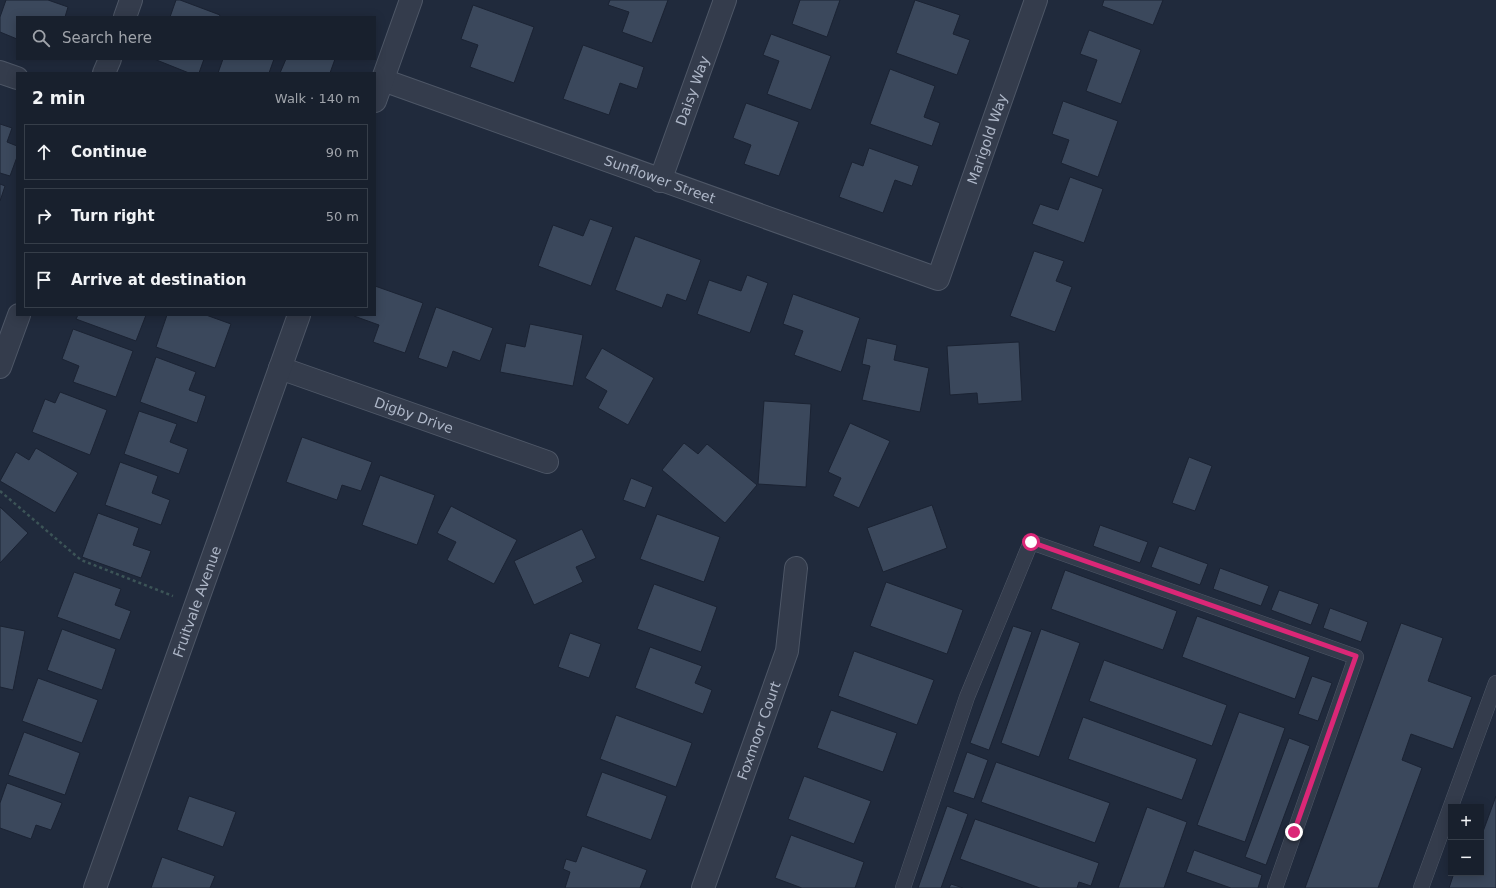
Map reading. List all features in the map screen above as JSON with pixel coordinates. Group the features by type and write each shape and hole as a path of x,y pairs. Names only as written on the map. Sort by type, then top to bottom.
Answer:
{"street":[{"path":"125,16 131,0"},
{"path":"376,98 411,0"},
{"name":"Daisy Way","path":"660,181 725,0"},
{"name":"Marigold Way","path":"938,279 1036,0"},
{"path":"104,72 110,60"},
{"path":"0,72 16,78"},
{"name":"Sunflower Street","path":"382,80 660,181 938,279"},
{"path":"0,367 19,316"},
{"name":"Fruitvale Avenue","path":"95,888 299,316"},
{"name":"Digby Drive","path":"280,368 547,462"},
{"name":"Foxmoor Court","path":"703,888 787,651 796,568"}],"lane":[{"path":"902,888 967,697 1031,542 1356,656 1274,888"},
{"path":"1421,888 1496,683"}],"path":[{"path":"0,491 81,560 176,597"}],"building":[{"path":"6,0 48,0 68,7 65,16 16,16 16,39 0,32 0,17"},
{"path":"176,0 180,0 220,15 220,16 170,16"},
{"path":"610,0 668,0 652,43 622,32 629,12 608,5"},
{"path":"800,0 840,0 827,37 792,24"},
{"path":"915,0 960,15 953,34 970,40 957,75 896,53"},
{"path":"1104,0 1163,0 1153,25 1102,6"},
{"path":"473,5 534,27 514,83 470,67 478,45 461,39"},
{"path":"1089,30 1141,50 1121,104 1086,91 1097,60 1080,54"},
{"path":"771,34 831,56 811,110 767,94 779,61 763,55"},
{"path":"583,45 644,67 637,89 620,83 609,115 563,99"},
{"path":"156,60 204,60 199,72 186,72"},
{"path":"223,60 274,60 269,72 218,72"},
{"path":"286,60 335,60 330,72 280,72"},
{"path":"890,69 935,86 924,117 940,123 932,146 870,124"},
{"path":"1063,101 1118,121 1098,177 1061,163 1069,140 1052,134"},
{"path":"746,103 799,122 779,176 744,164 751,145 733,138"},
{"path":"0,124 12,128 7,142 16,146 16,160 10,176 0,173"},
{"path":"869,148 919,166 912,186 895,180 883,213 839,197 852,162 863,166"},
{"path":"1070,177 1103,189 1084,243 1032,224 1040,204 1058,210"},
{"path":"0,184 5,186 0,201"},
{"path":"590,219 613,227 591,286 538,266 553,225 583,236"},
{"path":"635,236 701,260 686,301 667,294 662,308 615,290"},
{"path":"1034,251 1064,261 1056,281 1072,287 1055,332 1010,316"},
{"path":"747,275 768,283 750,333 697,314 709,280 741,291"},
{"path":"376,286 423,303 405,353 373,342 379,325 354,316 376,316"},
{"path":"793,294 860,318 841,372 794,355 803,331 783,324"},
{"path":"436,307 493,328 480,361 453,351 447,368 418,358"},
{"path":"78,316 146,316 136,341 76,319"},
{"path":"167,316 209,316 231,324 215,368 156,347"},
{"path":"530,324 583,335 573,386 500,372 506,343 525,347"},
{"path":"73,329 133,351 116,397 73,382 79,366 62,359"},
{"path":"867,338 897,345 894,360 929,368 920,412 862,400 870,366 862,364"},
{"path":"1019,342 1022,401 978,404 977,393 950,395 947,346"},
{"path":"602,348 654,378 628,425 598,408 607,391 585,378"},
{"path":"156,357 196,372 189,390 206,396 197,423 140,402"},
{"path":"60,392 107,410 90,455 32,432 45,399 55,403"},
{"path":"764,401 811,404 806,487 758,484"},
{"path":"139,411 177,424 170,442 188,449 179,474 124,454"},
{"path":"850,423 890,441 859,508 833,496 841,478 828,472"},
{"path":"302,437 372,462 361,491 342,485 337,500 286,482"},
{"path":"684,443 698,454 707,444 757,485 725,523 662,470"},
{"path":"36,448 78,473 55,513 0,481 16,452 29,460"},
{"path":"1189,457 1212,466 1195,511 1172,503"},
{"path":"120,462 158,476 152,493 170,500 161,525 105,505"},
{"path":"380,475 435,495 417,545 362,525"},
{"path":"631,478 653,487 645,508 623,500"},
{"path":"932,505 947,548 883,572 867,528"},
{"path":"451,506 517,540 494,584 447,560 456,542 437,533"},
{"path":"0,507 28,533 0,563"},
{"path":"98,513 139,528 133,545 151,551 141,578 82,557"},
{"path":"657,514 720,537 704,582 640,559"},
{"path":"1100,525 1148,542 1140,563 1093,546"},
{"path":"582,529 596,558 576,567 583,582 534,605 514,561"},
{"path":"1159,546 1208,564 1200,585 1151,567"},
{"path":"1220,568 1269,586 1261,606 1213,589"},
{"path":"1065,570 1177,611 1163,650 1051,609"},
{"path":"74,572 121,589 115,605 131,611 120,640 57,617"},
{"path":"886,582 963,610 947,654 870,626"},
{"path":"654,584 717,607 701,652 637,629"},
{"path":"1279,590 1319,604 1311,625 1271,610"},
{"path":"1330,608 1368,622 1361,642 1323,628"},
{"path":"1197,616 1310,657 1295,699 1182,657"},
{"path":"1401,623 1443,638 1428,681 1472,697 1453,749 1411,734 1402,760 1422,768 1378,888 1305,888"},
{"path":"0,626 25,631 13,690 0,687"},
{"path":"1013,626 1032,632 989,750 970,743"},
{"path":"62,629 116,649 102,690 47,670"},
{"path":"1041,629 1080,643 1039,757 1001,743"},
{"path":"570,633 601,644 589,678 558,667"},
{"path":"650,647 702,666 695,683 712,690 703,714 635,688"},
{"path":"854,651 934,680 917,725 838,696"},
{"path":"1104,660 1227,705 1212,746 1089,701"},
{"path":"1312,676 1332,683 1318,721 1298,714"},
{"path":"38,678 98,700 82,743 22,721"},
{"path":"831,710 897,733 883,772 817,748"},
{"path":"1239,712 1285,728 1245,842 1197,825"},
{"path":"616,715 692,743 676,787 600,759"},
{"path":"1083,717 1197,759 1182,800 1068,759"},
{"path":"24,732 80,753 65,795 8,775"},
{"path":"1289,738 1310,746 1266,865 1245,857"},
{"path":"967,752 988,760 974,799 953,792"},
{"path":"996,762 1110,803 1095,843 981,802"},
{"path":"602,772 667,796 651,840 586,816"},
{"path":"804,776 871,801 854,844 788,819"},
{"path":"7,783 62,803 51,830 36,825 31,839 0,828 0,803"},
{"path":"189,796 236,812 223,847 177,830"},
{"path":"1496,796 1496,888 1449,888 1453,876 1484,876 1484,829"},
{"path":"947,806 968,814 941,888 918,888"},
{"path":"1147,807 1187,822 1164,888 1118,888"},
{"path":"975,819 1099,863 1091,886 1079,882 1077,888 1040,888 960,859"},
{"path":"791,835 864,862 855,888 802,888 775,878"},
{"path":"582,846 647,870 640,888 565,888 570,872 563,869 566,859 576,862"},
{"path":"1194,850 1262,875 1258,888 1231,888 1186,872"},
{"path":"162,857 215,876 210,888 151,888"},
{"path":"951,884 963,888 949,888"}],"route":[{"path":"1031,542 1356,656 1294,832"}]}
